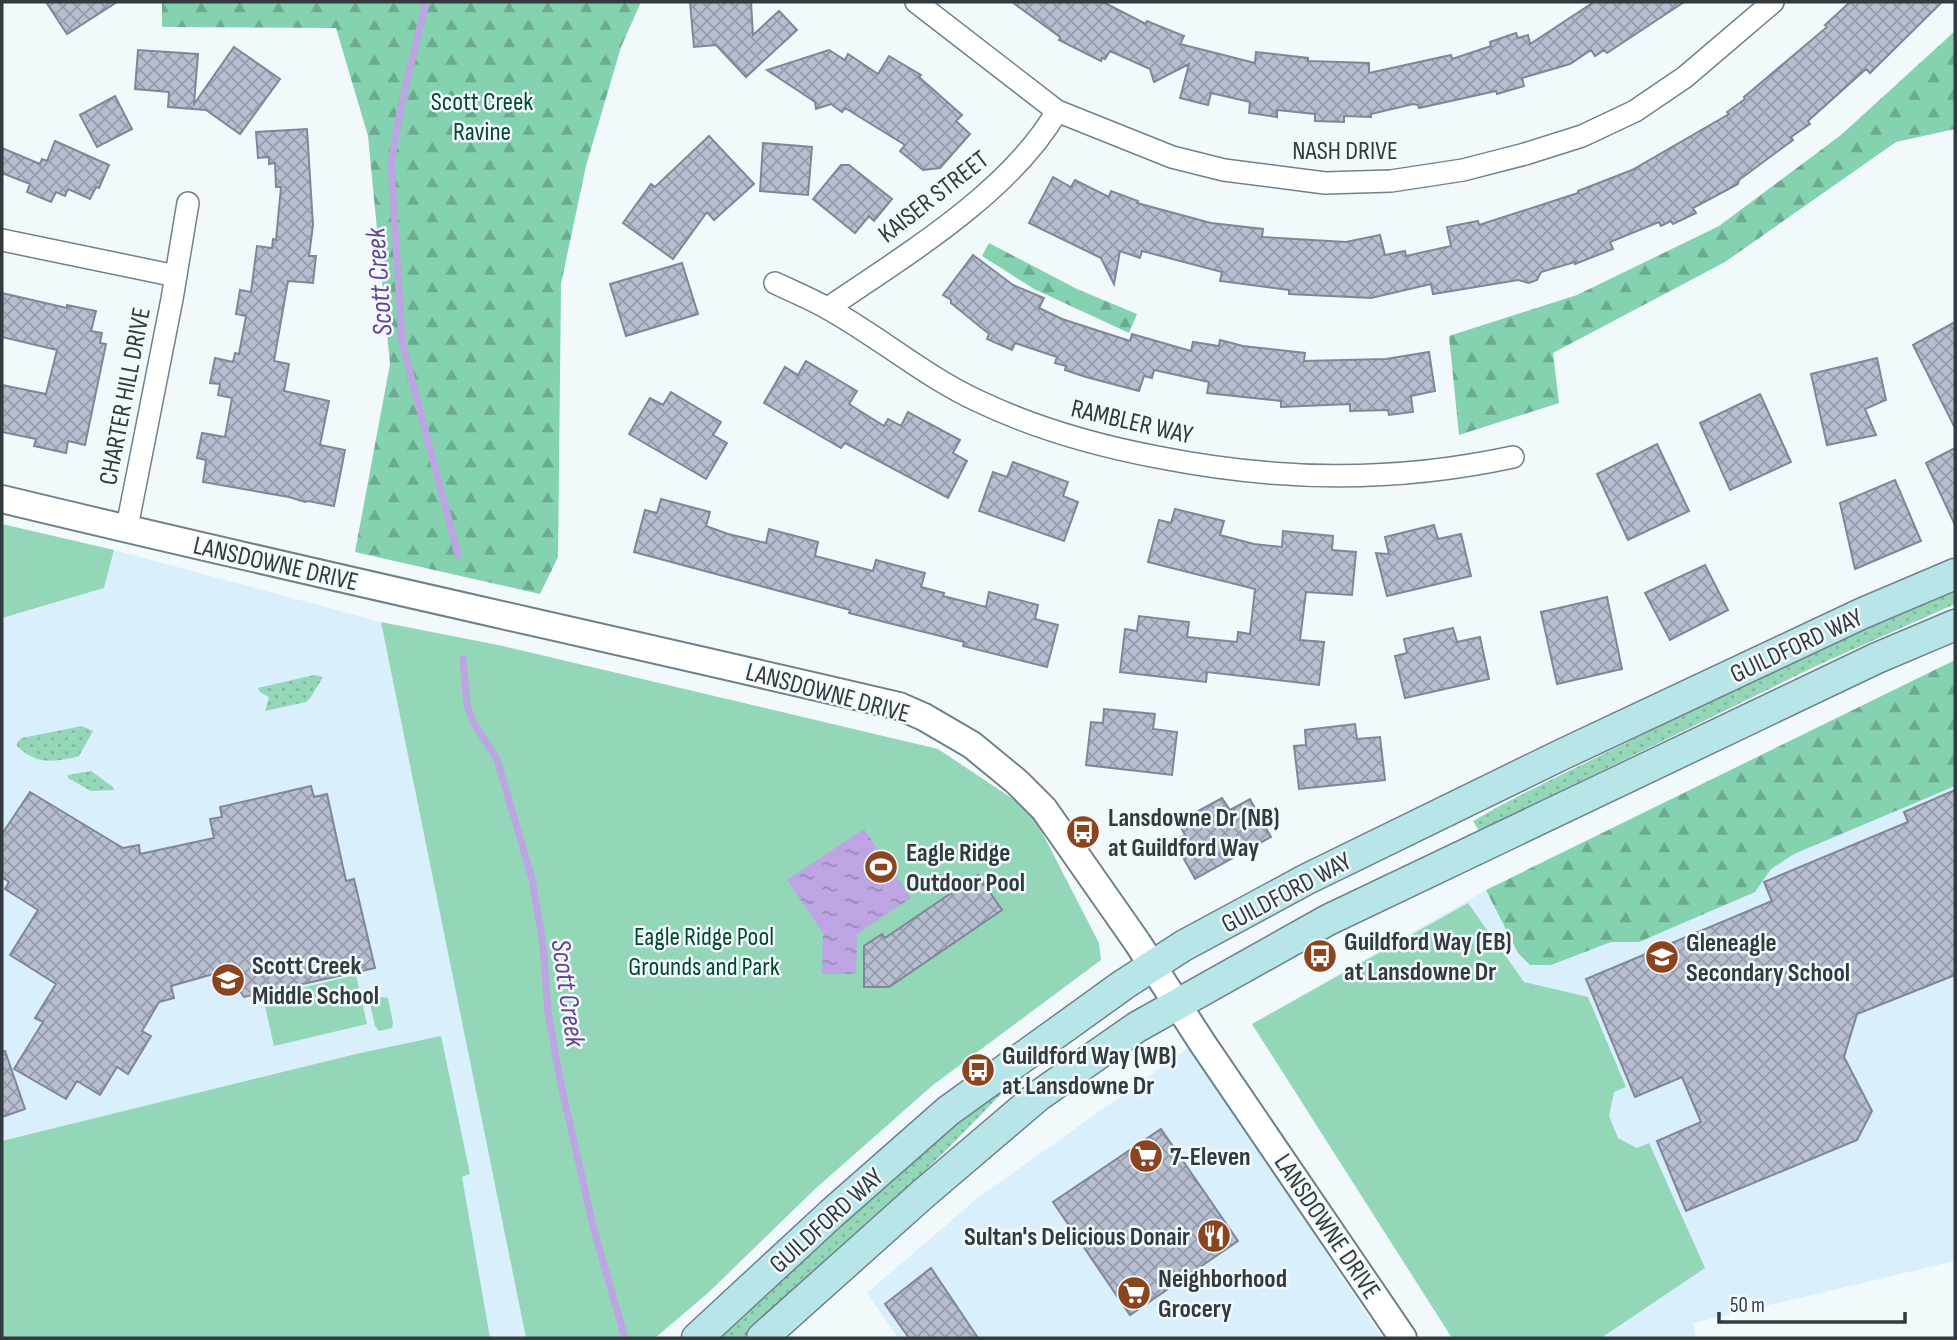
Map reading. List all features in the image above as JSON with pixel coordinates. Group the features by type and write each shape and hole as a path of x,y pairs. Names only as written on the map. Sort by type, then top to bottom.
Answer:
{"main road":[{"name":"GUILDFORD WAY","path":"697,1338 831,1213 948,1111 1153,966 1193,941 1307,879 1563,754 1852,618 1955,574"},
{"name":"GUILDFORD WAY","path":"762,1338 923,1194 1038,1096 1137,1027 1328,920 1877,658 1955,625"}],"street":[{"name":"NASH DRIVE","path":"916,2 1057,111 1172,157 1224,170 1325,183 1403,179 1463,170 1583,136 1635,111 1685,77 1773,2"},
{"name":"KAISER STREET","path":"828,308 935,234 977,200 1011,170 1046,130 1057,111"},
{"name":"CHARTER HILL DRIVE","path":"127,527 188,203"},
{"name":"CHARTER HILL DRIVE","path":"2,240 176,276"},
{"name":"RAMBLER WAY","path":"775,283 828,308 924,372 974,400 1028,424 1113,448 1196,465 1264,474 1326,477 1462,468 1513,457"},
{"name":"LANSDOWNE DRIVE","path":"2,499 280,566 492,611 899,706 972,745 1017,782 1044,809 1403,1338"}],"shaded area":[{"name":"Scott Creek Middle School","path":"114,550 381,622 526,1338 2,1338 2,618 104,588"},
{"name":"Gleneagle Secondary School","path":"1955,660 1955,1261 1693,1323 1696,1338 1452,1338 1252,1024 1486,890"},
{"path":"1191,1046 1382,1338 898,1338 867,1293 975,1200"}],"green space":[{"name":"Scott Creek Ravine","path":"162,2 641,2 621,47 586,166 561,284 558,557 540,594 355,552 390,364 368,136 336,28 162,27"},
{"path":"1955,31 1955,129 1896,142 1725,262 1553,353 1559,403 1459,435 1449,336 1577,295 1719,226 1841,135"},
{"path":"989,243 1077,289 1137,314 1129,333 1034,289 982,256"},
{"path":"2,524 114,550 104,588 2,618"},
{"path":"1955,590 1955,604 1816,666 1479,831 1473,821 1707,703"},
{"name":"Eagle Ridge Pool Grounds and Park","path":"381,622 503,646 938,749 1031,811 1099,943 1101,960 933,1085 815,1189 708,1293 655,1338 526,1338"},
{"path":"1955,660 1955,786 1794,854 1771,869 1755,892 1639,942 1611,942 1551,965 1530,965 1518,953 1486,890"},
{"path":"314,675 323,677 306,702 265,711 269,697 258,688"},
{"path":"82,726 93,731 76,757 59,760 38,759 17,746 17,742 22,738"},
{"path":"91,771 114,790 91,791 68,778 68,775"},
{"path":"1468,903 1524,982 1588,997 1626,1087 1614,1092 1609,1116 1618,1138 1637,1148 1649,1143 1705,1268 1601,1338 1452,1338 1252,1024"},
{"path":"356,975 367,1024 274,1046 263,997"},
{"path":"368,995 388,998 392,1028 379,1031 375,1026"},
{"path":"441,1036 470,1174 462,1177 490,1338 2,1338 2,1141 356,1054"},
{"path":"998,1088 1002,1093 940,1156 747,1338 716,1338 857,1207"}],"water":[{"path":"864,829 911,898 857,934 856,974 822,974 823,933 787,880"}],"building":[{"path":"46,2 117,2 67,34"},
{"path":"690,2 751,2 753,35 779,11 797,30 746,77 716,45 694,47"},
{"path":"1012,2 1103,2 1146,24 1147,21 1184,36 1180,44 1255,63 1256,52 1308,58 1308,61 1369,63 1369,73 1451,55 1452,59 1491,46 1490,42 1516,33 1518,38 1528,35 1530,44 1594,2 1684,2 1607,53 1604,50 1595,56 1591,50 1570,64 1522,78 1524,86 1497,94 1496,91 1419,108 1413,104 1371,114 1371,117 1344,116 1344,122 1315,121 1315,114 1277,110 1277,117 1249,113 1250,102 1211,93 1208,105 1180,98 1189,64 1154,82 1150,69 1110,51 1101,61 1059,40 1060,37"},
{"path":"1850,2 1942,2 1870,73 1866,69 1808,121 1810,124 1791,137 1793,140 1739,180 1738,184 1693,208 1696,213 1673,224 1671,221 1661,226 1659,222 1610,242 1613,249 1575,264 1541,272 1537,280 1529,283 1518,280 1433,294 1431,284 1371,298 1289,294 1289,290 1220,281 1222,272 1142,251 1140,258 1120,251 1114,284 1101,258 1029,223 1053,177 1071,187 1075,180 1109,197 1111,191 1138,201 1137,203 1211,223 1263,229 1262,237 1346,242 1380,235 1385,255 1405,251 1406,256 1451,246 1447,227 1478,221 1479,225 1578,193 1632,170 1729,114 1727,112 1827,27 1825,25"},
{"path":"234,47 280,79 240,134 206,110 168,107 169,92 135,89 138,50 198,54 194,104"},
{"path":"829,50 845,60 848,54 878,74 889,56 921,75 919,77 962,115 956,121 970,134 940,168 923,170 900,151 905,145 845,108 842,112 831,104 816,109 815,102 767,70"},
{"path":"115,96 132,129 97,147 80,115"},
{"path":"307,129 313,225 309,256 316,256 313,283 288,281 274,361 289,364 284,391 329,401 320,445 345,450 334,506 203,482 206,460 197,458 202,433 225,437 232,398 218,395 220,384 210,383 215,358 233,362 235,353 239,354 246,316 236,314 240,290 251,292 257,246 272,248 273,239 276,240 281,187 276,187 275,163 269,164 269,157 258,158 256,132"},
{"path":"709,136 754,184 714,220 707,212 673,259 623,223 651,184 655,187"},
{"path":"55,141 109,165 99,188 96,187 90,199 68,189 65,196 56,192 51,202 27,192 30,184 2,173 2,148 40,164 42,159 47,161"},
{"path":"763,143 812,147 808,195 760,191"},
{"path":"841,165 849,165 892,199 874,221 869,216 855,233 813,199"},
{"path":"973,255 1013,285 1044,298 1039,308 1062,319 1130,341 1132,334 1191,351 1193,342 1219,346 1220,340 1243,346 1305,353 1304,361 1386,359 1429,352 1435,391 1411,396 1413,412 1389,415 1388,410 1350,411 1350,404 1281,407 1281,401 1207,393 1209,382 1154,370 1152,378 1144,376 1139,391 1086,377 1065,370 1066,366 1055,363 1057,357 1015,343 1012,350 987,339 989,334 943,295"},
{"path":"682,263 698,314 626,336 610,284"},
{"path":"2,293 67,308 67,305 96,311 91,331 102,333 100,343 106,344 85,445 68,441 66,453 34,446 36,439 2,432 2,385 46,394 57,350 2,337"},
{"path":"1955,322 1955,428 1913,345"},
{"path":"1877,358 1886,400 1865,409 1876,435 1827,445 1811,374"},
{"path":"806,361 857,391 849,404 884,426 888,419 901,426 908,412 960,440 953,453 967,461 948,498 845,443 841,448 764,403 785,367 798,375"},
{"path":"671,392 721,422 713,435 727,443 706,479 629,434 650,398 663,405"},
{"path":"1760,394 1791,462 1730,490 1700,423"},
{"path":"1657,444 1689,511 1628,540 1597,474"},
{"path":"1955,448 1955,525 1926,463"},
{"path":"1013,462 1068,482 1063,496 1078,502 1064,541 979,511 993,472 1007,477"},
{"path":"1895,480 1921,541 1855,569 1840,503"},
{"path":"661,499 710,512 706,526 728,534 766,543 769,529 818,542 815,556 873,571 876,560 925,573 921,587 944,593 943,596 986,607 989,592 1038,605 1035,619 1058,625 1047,667 963,646 964,642 849,613 850,610 634,552 645,510 657,513"},
{"path":"1175,509 1224,521 1220,535 1254,544 1282,547 1283,531 1333,536 1332,550 1356,552 1352,595 1306,592 1300,640 1324,642 1319,685 1207,672 1206,682 1120,672 1125,629 1137,631 1139,616 1189,622 1187,637 1237,642 1238,632 1250,634 1255,589 1148,562 1159,520 1171,523"},
{"path":"1434,525 1438,539 1461,534 1471,576 1387,596 1376,553 1389,554 1385,537"},
{"path":"1705,565 1728,610 1670,640 1645,593"},
{"path":"1607,597 1622,669 1557,684 1541,612"},
{"path":"1453,628 1457,642 1480,637 1489,679 1405,698 1395,656 1407,653 1404,639"},
{"path":"1104,709 1155,714 1153,729 1177,732 1172,775 1086,765 1091,722 1103,723"},
{"path":"1355,724 1357,739 1380,737 1385,780 1299,789 1294,746 1306,745 1305,730"},
{"path":"311,786 314,797 327,794 346,881 354,879 375,968 244,997 240,991 230,993 224,971 171,986 174,998 159,1002 142,1031 151,1036 128,1074 117,1067 100,1095 77,1081 66,1099 14,1069 43,1022 35,1018 56,984 10,955 38,910 5,889 9,882 2,877 2,834 30,792 123,848 139,845 140,854 214,838 210,819 222,817 220,807"},
{"path":"1955,790 1955,975 1857,1014 1844,1057 1872,1111 1857,1140 1686,1211 1657,1141 1701,1122 1682,1077 1635,1097 1586,979 1772,901 1764,882 1908,822 1904,812"},
{"path":"1222,798 1230,810 1250,799 1271,837 1195,879 1174,841 1185,835 1178,822"},
{"path":"978,875 1002,910 889,987 864,987 864,946 882,934 885,938"},
{"path":"2,1051 5,1051 25,1109 2,1117"},
{"path":"1161,1129 1238,1241 1130,1315 1053,1202"},
{"path":"931,1268 978,1338 909,1338 885,1304"}],"waterway":[{"name":"Scott Creek","path":"426,2 401,106 391,162 402,342 458,555"},
{"name":"Scott Creek","path":"463,659 467,705 474,724 497,759 532,879 543,945 548,1012 561,1085 594,1230 625,1338"}],"place":[{"name":"Lansdowne Dr (NB) at Guildford Way","path":"1083,832"},
{"name":"Eagle Ridge Outdoor Pool","path":"881,867"},
{"name":"Guildford Way (EB) at Lansdowne Dr","path":"1320,956"},
{"name":"Gleneagle Secondary School","path":"1662,957"},
{"name":"Scott Creek Middle School","path":"228,980"},
{"name":"Guildford Way (WB) at Lansdowne Dr","path":"978,1070"},
{"name":"7-Eleven","path":"1146,1156"},
{"name":"Sultan's Delicious Donair","path":"1214,1236"},
{"name":"Neighborhood Grocery","path":"1134,1293"}]}
